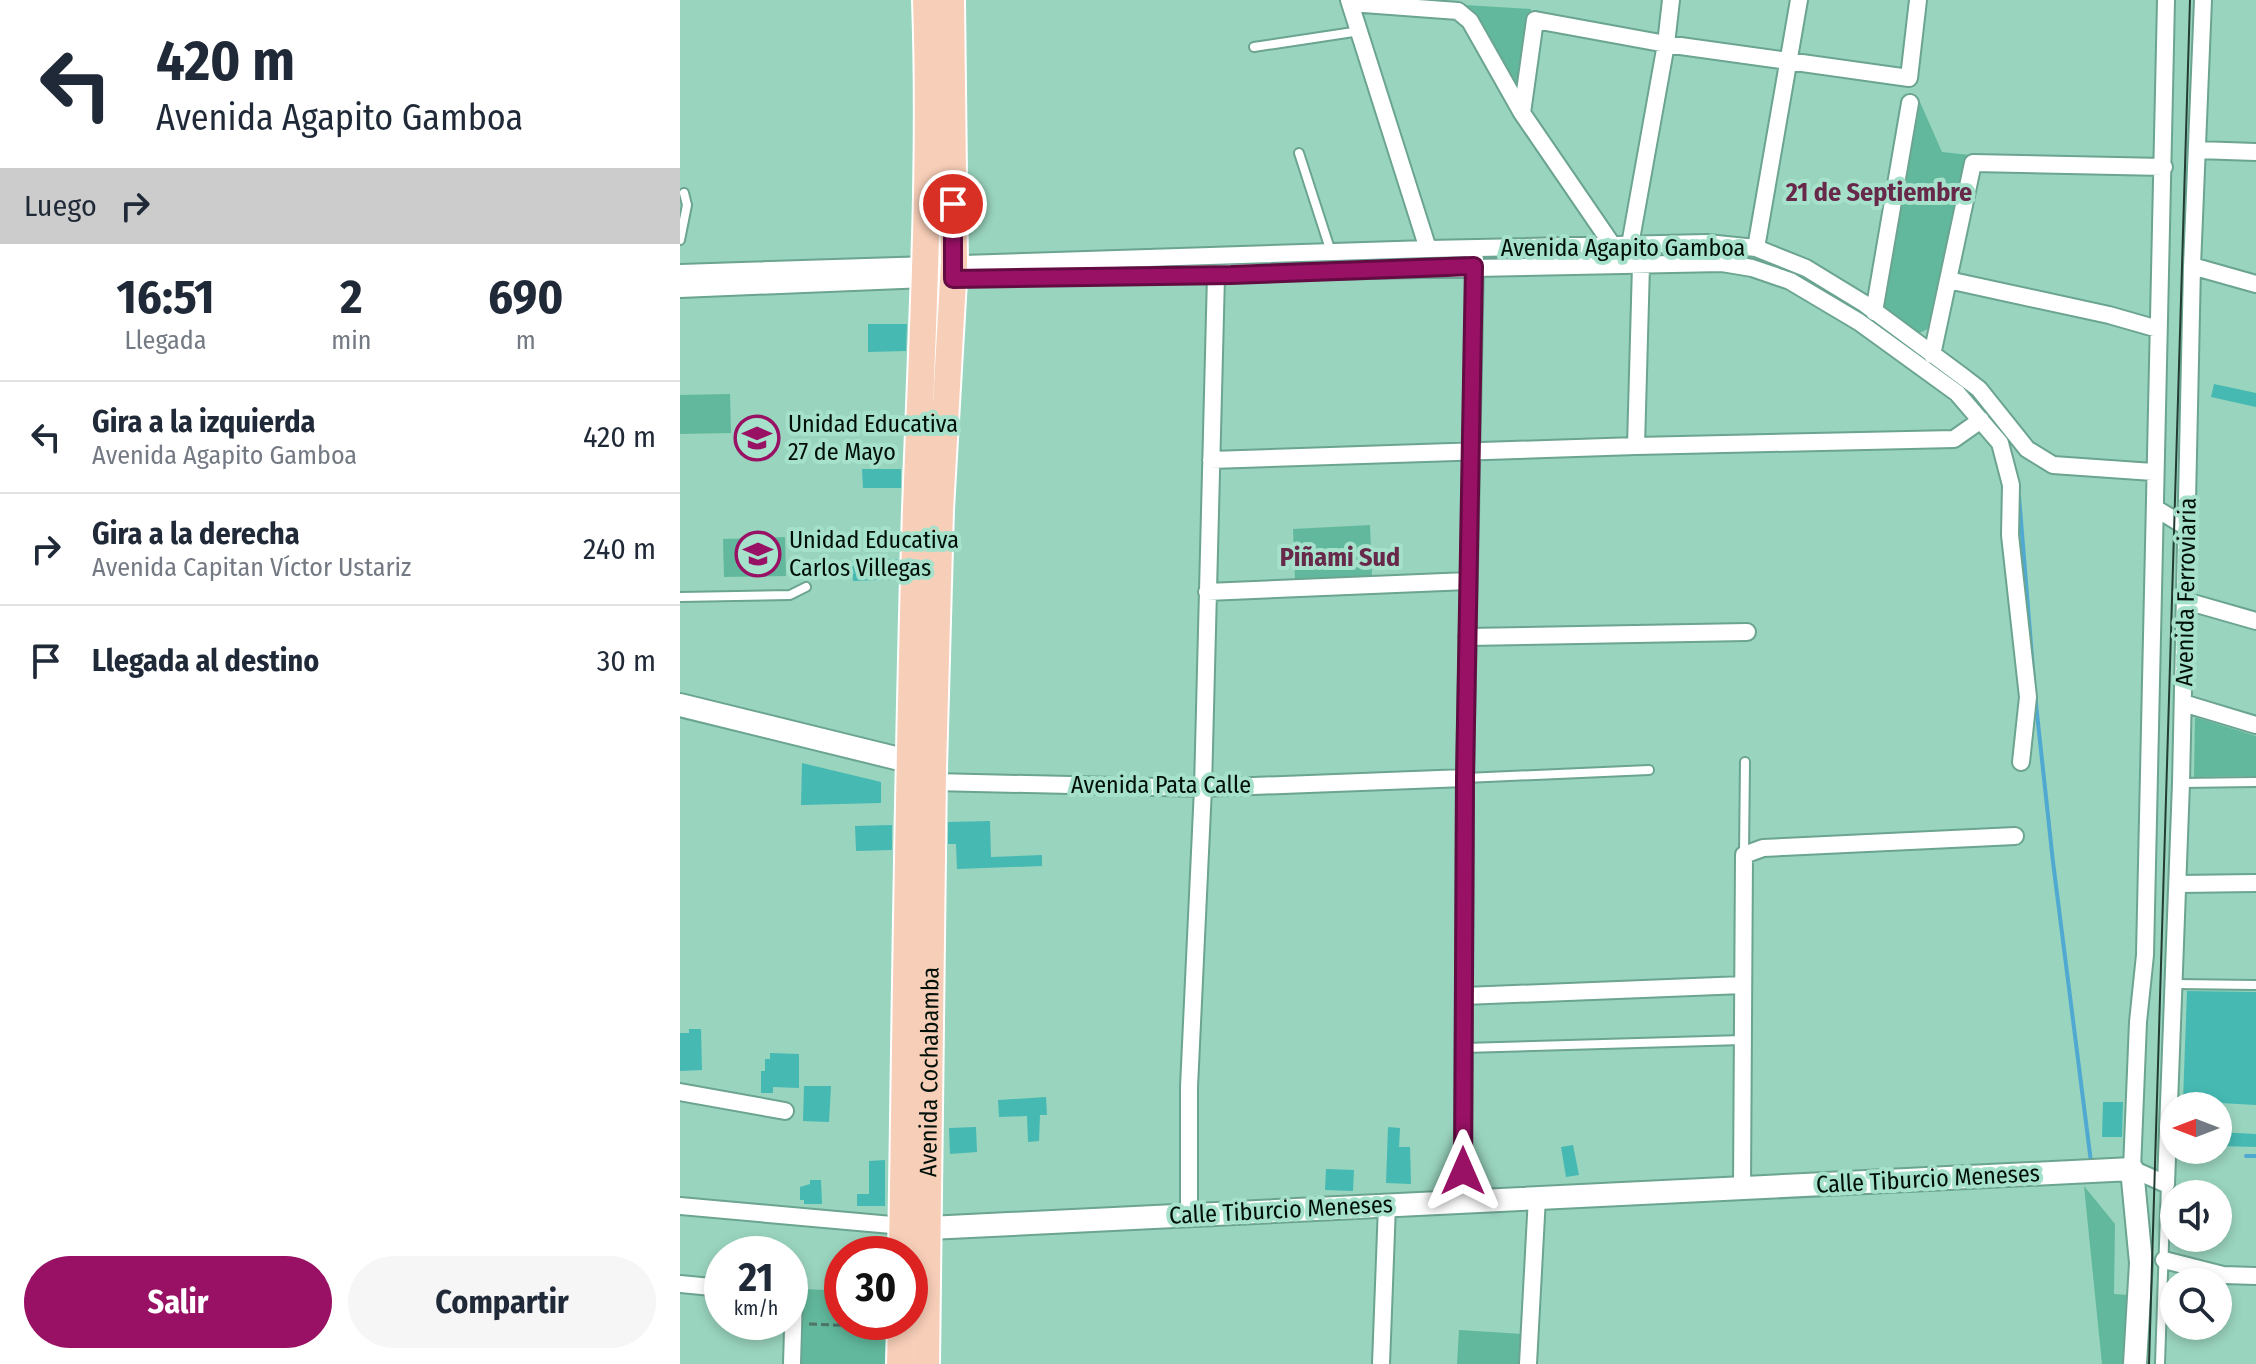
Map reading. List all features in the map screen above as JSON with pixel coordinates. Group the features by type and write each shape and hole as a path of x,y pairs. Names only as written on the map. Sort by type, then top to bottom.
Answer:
{"main road":[{"path":"926,0 940,271"},
{"path":"921,772 940,509 940,271 951,0"},
{"name":"Avenida Cochabamba","path":"903,1236 921,772"},
{"name":"Avenida Cochabamba","path":"921,772 929,1228 926,1364"},
{"path":"900,1364 901,1340"}],"street":[{"path":"1622,245 1666,44 1671,0"},
{"path":"1756,248 1799,0"},
{"path":"1522,113 1535,20 1666,44 1909,78 1918,0"},
{"name":"Avenida Ferroviaria","path":"2132,1169 2138,1022 2145,955 2155,508 2153,472 2164,167 2166,0"},
{"name":"Avenida Ferroviaria","path":"2166,1180 2175,984 2192,266 2203,0"},
{"path":"1428,249 1350,2 1458,11 1470,21 1522,113 1622,245"},
{"path":"1874,312 1910,103"},
{"path":"2197,150 2256,152"},
{"path":"1932,355 1973,163 2164,167"},
{"name":"Avenida Agapito Gamboa","path":"680,289 940,271 1331,252 1707,243 1756,248 1806,268 1874,312 1979,389 2027,449 2053,465 2153,472"},
{"path":"1463,1201 1465,778 1475,249"},
{"name":"Avenida Agapito Gamboa","path":"680,273 940,271 1216,275 1474,266 1722,263 1752,268 1790,281 1859,322 1957,393 2000,443 2011,485 2010,535 2028,697 2021,762"},
{"path":"1636,446 1641,265"},
{"path":"2192,266 2256,284"},
{"path":"1189,1215 1189,1087 1203,788 1216,275"},
{"path":"1948,280 2109,315 2158,329"},
{"path":"1211,460 1954,439 1981,420"},
{"path":"2155,508 2188,528"},
{"path":"1207,592 1468,581"},
{"path":"2186,601 2256,621"},
{"path":"1467,637 1747,632"},
{"path":"2183,703 2256,725"},
{"name":"Avenida Pata Calle","path":"680,705 921,772"},
{"name":"Avenida Pata Calle","path":"680,720 921,772 1203,788 1465,778"},
{"path":"1742,1187 1744,855 1763,848 2015,836"},
{"path":"2178,884 2256,883"},
{"path":"1464,996 1743,985"},
{"path":"680,1092 785,1111"},
{"path":"2132,1169 2141,1263 2135,1364"},
{"name":"Calle Tiburcio Meneses","path":"680,1206 929,1228 2132,1169 2160,1181"},
{"path":"1528,1364 1537,1197"},
{"path":"1381,1364 1387,1205"},
{"path":"2164,1260 2223,1275 2256,1276"},
{"path":"680,1284 704,1286"},
{"path":"792,1364 793,1340"}],"lane":[{"path":"1254,47 1361,31"},
{"path":"1299,153 1331,252"},
{"path":"680,240 687,205 684,193"},
{"path":"680,597 790,595 806,587"},
{"path":"1744,855 1745,762"},
{"name":"Avenida Pata Calle","path":"1465,778 1649,770"},
{"path":"2181,783 2256,782"},
{"path":"2175,984 2256,985"},
{"path":"1464,1048 1743,1040"},
{"path":"2160,1364 2164,1252"}],"green space":[{"path":"1465,5 1531,9 1518,87"},
{"path":"1920,102 1942,152 1970,155 1934,322 1919,333 1883,308"},
{"path":"730,394 731,433 680,434 680,395"},
{"path":"1370,525 1372,577 1295,581 1293,529"},
{"path":"785,537 786,576 724,577 723,539"},
{"path":"2195,717 2256,736 2256,776 2194,777"},
{"path":"2084,1186 2115,1224 2114,1294 2128,1295 2127,1364 2102,1364"},
{"path":"808,1289 824,1290 824,1340 890,1340 889,1364 801,1364 801,1340 808,1340"},
{"path":"1459,1330 1523,1334 1521,1364 1457,1364"}],"building":[{"path":"868,324 907,324 906,351 868,352"},
{"path":"2214,384 2256,393 2256,407 2211,397"},
{"path":"862,469 901,469 901,488 863,488"},
{"path":"897,559 898,579 853,581 852,560"},
{"path":"802,763 881,782 881,803 801,805"},
{"path":"990,821 991,857 1042,855 1042,866 957,869 956,844 948,844 948,822"},
{"path":"892,825 892,850 856,851 855,826"},
{"path":"2187,991 2256,992 2256,1105 2232,1104 2232,1092 2183,1092"},
{"path":"689,1029 701,1029 702,1070 680,1071 680,1033 689,1033"},
{"path":"770,1053 799,1054 799,1088 773,1087 773,1093 761,1093 761,1071 765,1071 765,1059 770,1059"},
{"path":"804,1086 831,1086 829,1122 803,1121"},
{"path":"1046,1097 1047,1115 1040,1115 1039,1141 1028,1142 1027,1116 999,1117 998,1100"},
{"path":"2103,1102 2123,1102 2122,1137 2102,1137"},
{"path":"976,1127 977,1152 950,1154 949,1128"},
{"path":"1388,1127 1400,1128 1399,1147 1410,1147 1411,1184 1386,1183"},
{"path":"2232,1133 2256,1134 2256,1147 2232,1146"},
{"path":"1573,1145 1579,1175 1566,1177 1561,1147"},
{"path":"885,1160 885,1206 857,1206 857,1194 869,1194 869,1161"},
{"path":"1326,1169 1354,1170 1353,1191 1325,1190"},
{"path":"810,1180 821,1180 822,1204 804,1204 804,1200 800,1200 800,1187 810,1184"}],"waterway":[{"path":"1753,260 1785,268 1848,307"},
{"path":"1102,267 1169,266"},
{"path":"1962,389 1976,403"},
{"path":"2019,496 2034,682"},
{"path":"2035,695 2091,1162"},
{"path":"2246,1156 2256,1156"}],"tram line":[{"path":"2149,1364 2190,0"}],"place":[{"name":"Unidad Educativa 27 de Mayo","path":"757,438"},
{"name":"Unidad Educativa Carlos Villegas","path":"758,554"}],"district":[{"name":"21 de Septiembre","path":"1879,192"},
{"name":"Piñami Sud","path":"1340,557"}],"route":[{"path":"953,204 953,279 1231,275 1474,266 1465,778 1463,1171"}]}
